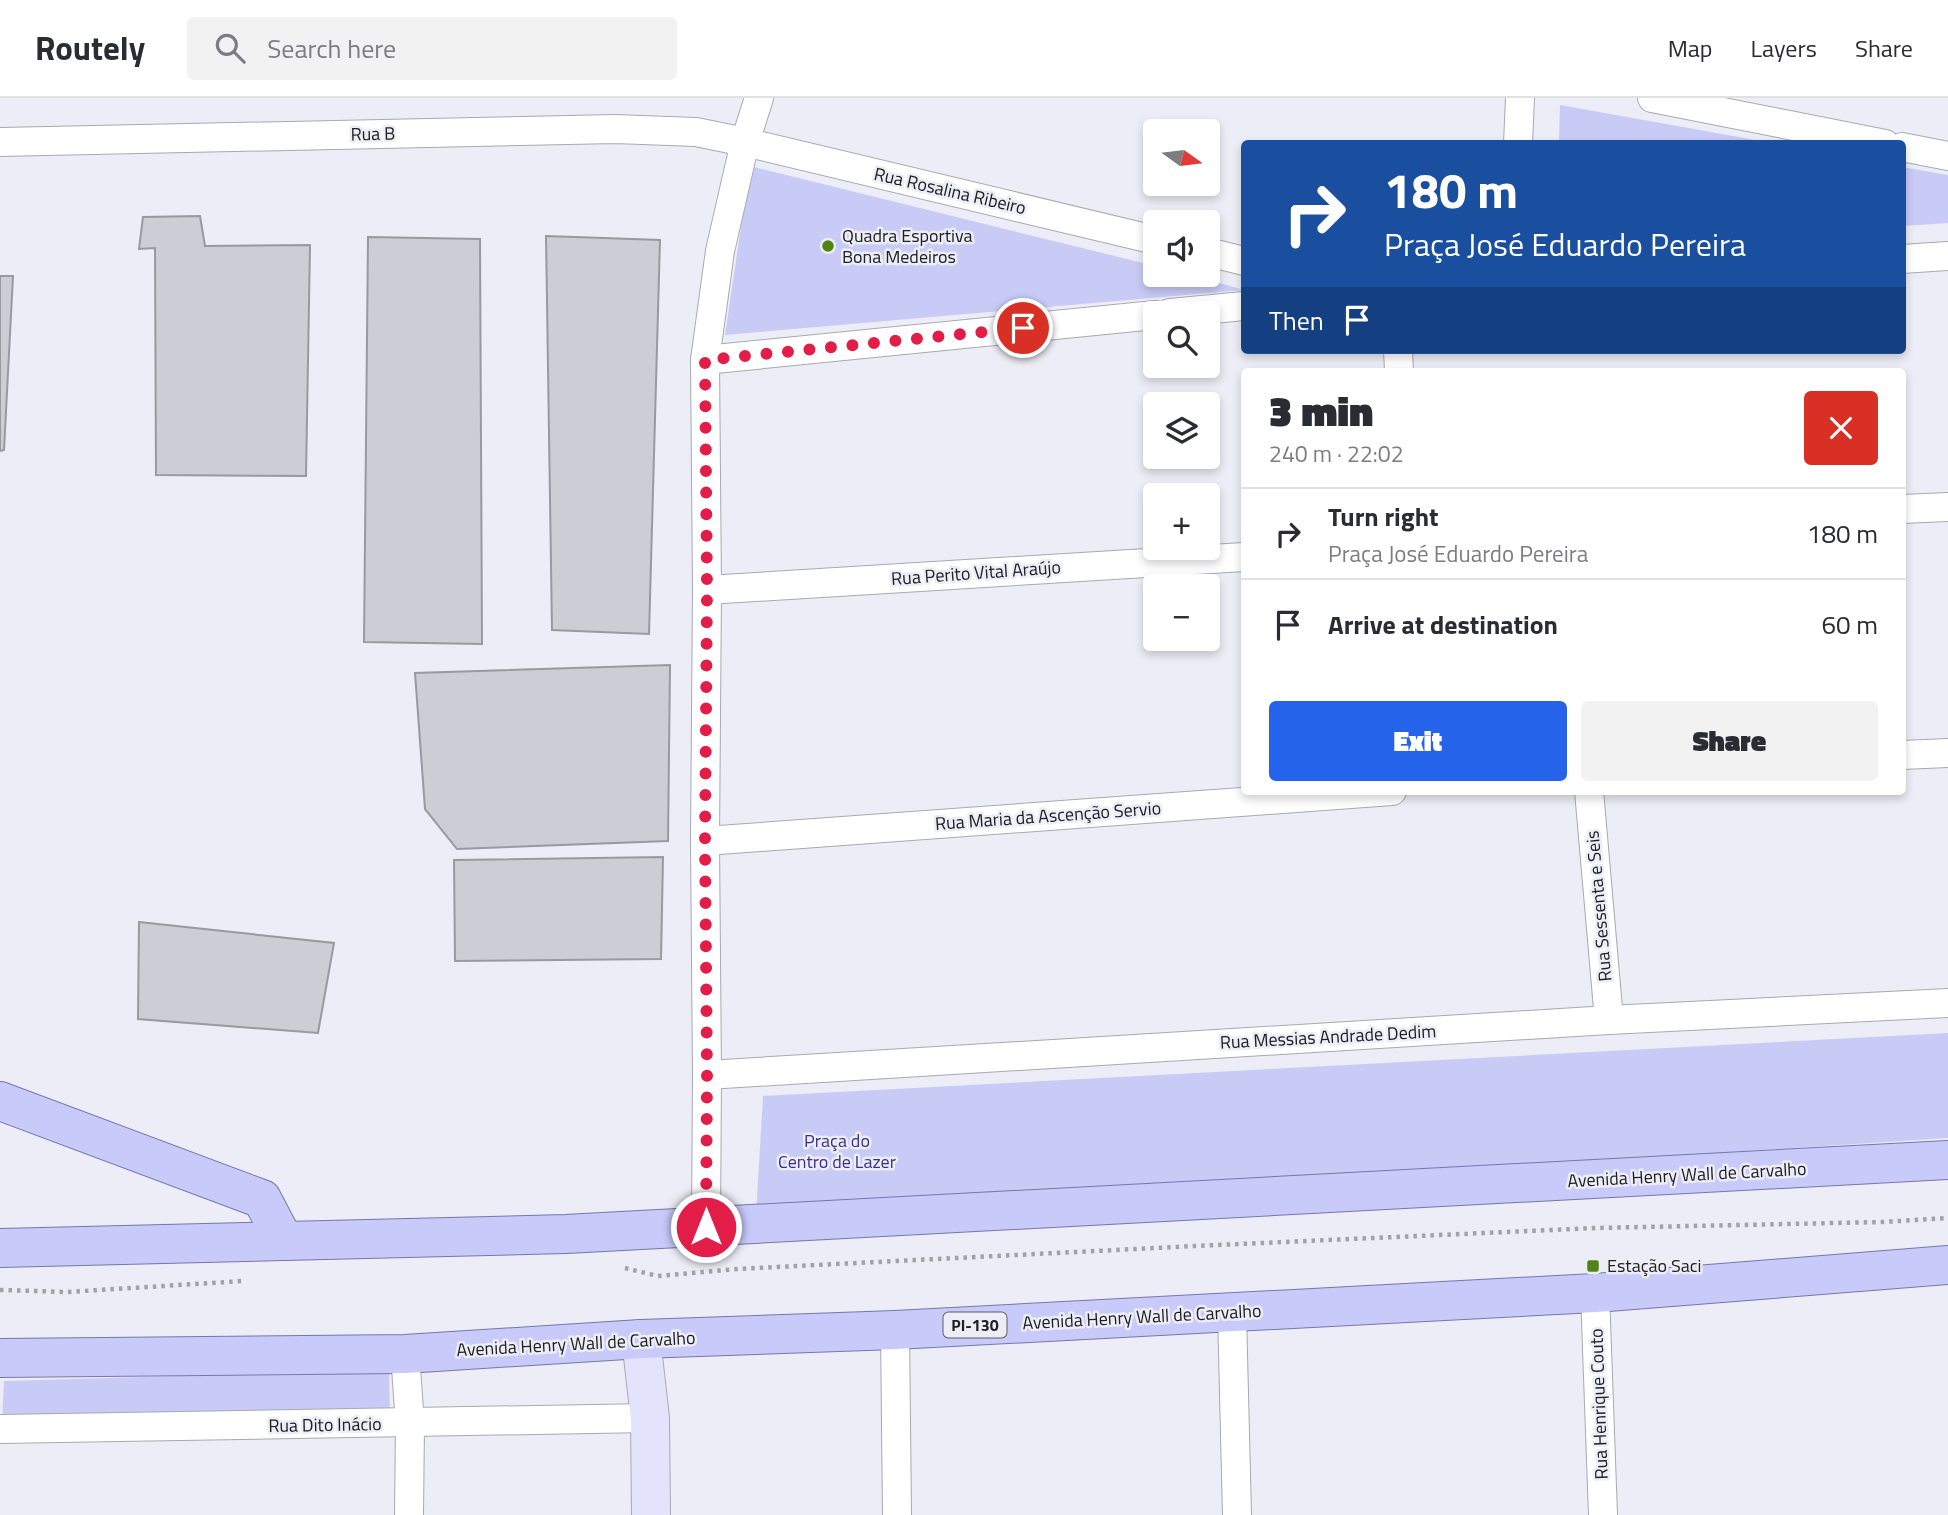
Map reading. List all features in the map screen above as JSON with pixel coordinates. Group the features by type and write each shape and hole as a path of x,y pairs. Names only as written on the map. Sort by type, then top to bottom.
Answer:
{"main road":[{"path":"0,1101 262,1199 283,1240"},
{"name":"Avenida Henry Wall de Carvalho","path":"0,1248 566,1234 1948,1160"},
{"name":"Avenida Henry Wall de Carvalho","path":"0,1358 405,1354 640,1339 895,1330 1595,1293 1948,1265"}],"street":[{"path":"706,1227 705,360 720,251 745,142 759,98"},
{"path":"1518,140 1520,98"},
{"path":"1652,98 1865,140"},
{"name":"Rua B","path":"0,142 615,128 696,132 745,142"},
{"name":"Rua Rosalina Ribeiro","path":"745,142 1143,237"},
{"path":"1906,148 1948,156"},
{"path":"1220,255 1241,260"},
{"path":"1906,259 1948,256"},
{"path":"1220,308 1241,306"},
{"path":"705,360 1143,316"},
{"path":"1906,509 1948,507"},
{"name":"Rua Perito Vital Araújo","path":"707,590 1241,557"},
{"path":"1906,755 1948,753"},
{"name":"Rua Maria da Ascenção Servio","path":"705,841 1337,795"},
{"name":"Rua Sessenta e Seis","path":"1589,795 1609,1020"},
{"name":"Rua Messias Andrade Dedim","path":"707,1075 1609,1020 1948,1003"},
{"name":"Rua Henrique Couto","path":"1595,1293 1603,1515"},
{"path":"1232,1312 1237,1515"},
{"path":"895,1330 897,1515"},
{"path":"640,1339 650,1418 651,1515"},
{"path":"405,1354 410,1424 409,1515"},
{"name":"Rua Dito Inácio","path":"0,1429 650,1418"}],"path":[{"path":"658,1276 737,1269 1209,1245 1595,1228 1883,1222 1948,1218"}],"green space":[{"path":"1560,105 1755,140 1559,140"},
{"path":"750,166 1143,263 1143,287 1220,287 1220,283 1241,290 725,335"},
{"path":"1906,168 1948,175 1948,223 1906,226"},
{"name":"Praça do Centro de Lazer","path":"1948,1033 1948,1138 756,1215 763,1096"},
{"path":"389,1370 390,1417 2,1423 4,1381"}],"building":[{"path":"200,216 205,246 310,245 306,476 156,475 155,248 139,249 143,217"},
{"path":"546,236 660,240 649,634 552,630"},
{"path":"368,237 480,239 482,644 364,642"},
{"path":"0,276 13,276 4,450 0,451"},
{"path":"670,665 668,841 457,849 425,809 415,673"},
{"path":"663,857 661,959 455,961 454,860"},
{"path":"139,922 334,943 318,1033 138,1019"}],"place":[{"name":"Quadra Esportiva Bona Medeiros","path":"828,246"},
{"name":"Estação Saci","path":"1593,1266"}],"route":[{"path":"706,1227 705,360 1023,328"}]}
